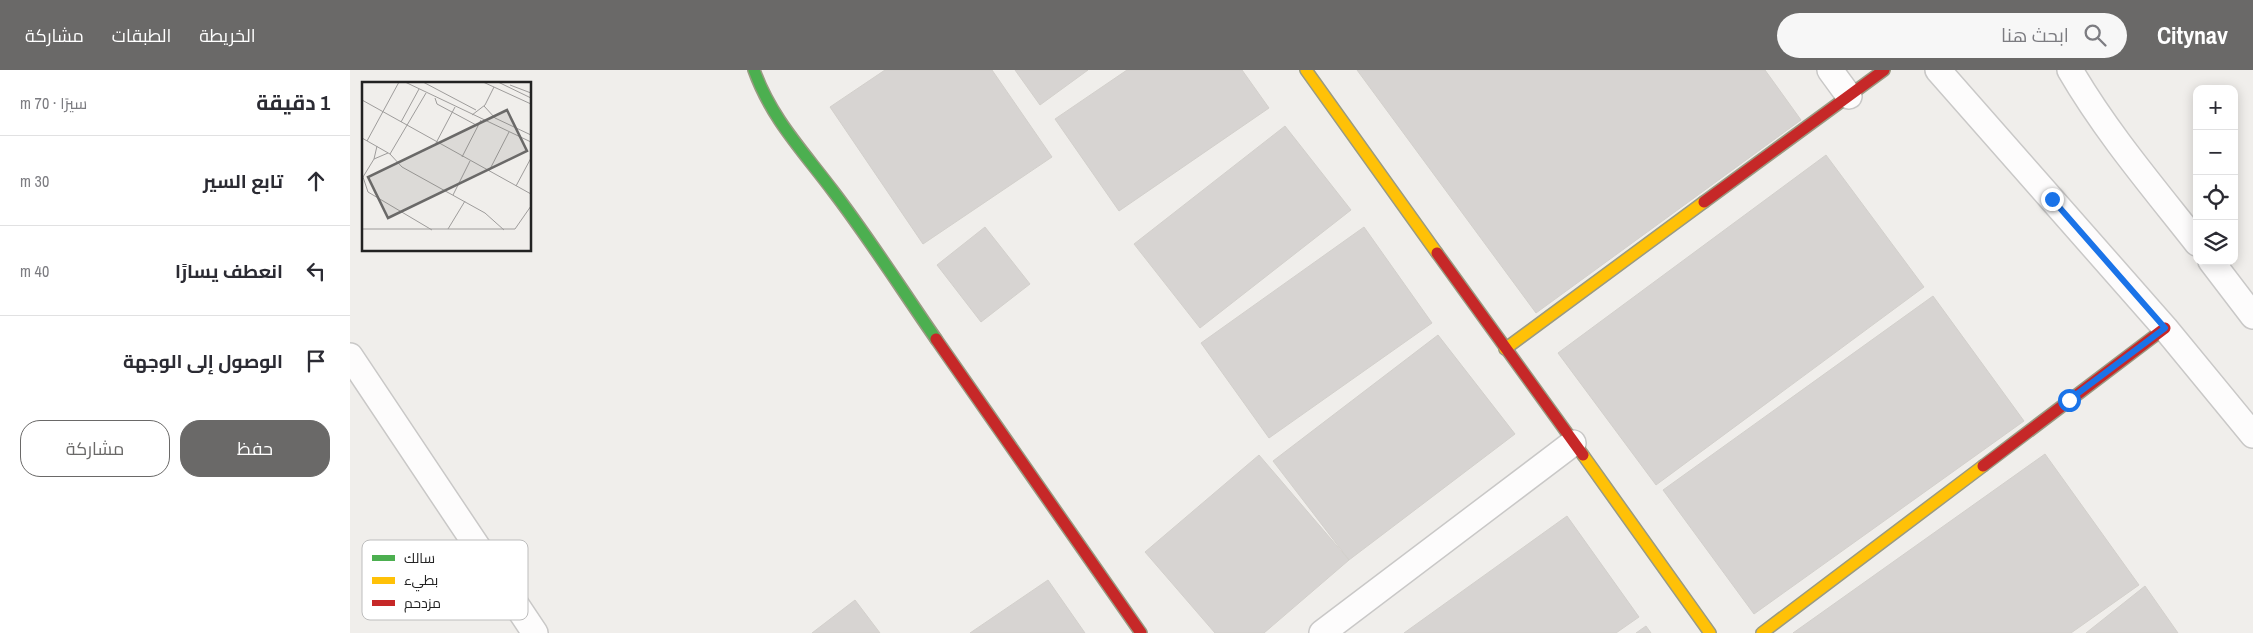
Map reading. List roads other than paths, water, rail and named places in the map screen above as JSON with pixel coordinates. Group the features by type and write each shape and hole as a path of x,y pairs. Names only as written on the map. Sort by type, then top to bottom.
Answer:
{"street":[{"path":"754,70 759,86 784,132 833,191 1141,633"},
{"path":"1306,70 1710,633"},
{"path":"1830,70 1849,96"},
{"path":"1505,349 1884,70"},
{"path":"1938,70 2165,328 2253,435"},
{"path":"2070,70 2086,98 2108,129 2193,238"},
{"path":"2214,265 2253,316"},
{"path":"1762,633 2165,328"},
{"path":"350,356 473,540"},
{"path":"1322,633 1573,443"},
{"path":"526,620 535,633"}]}
